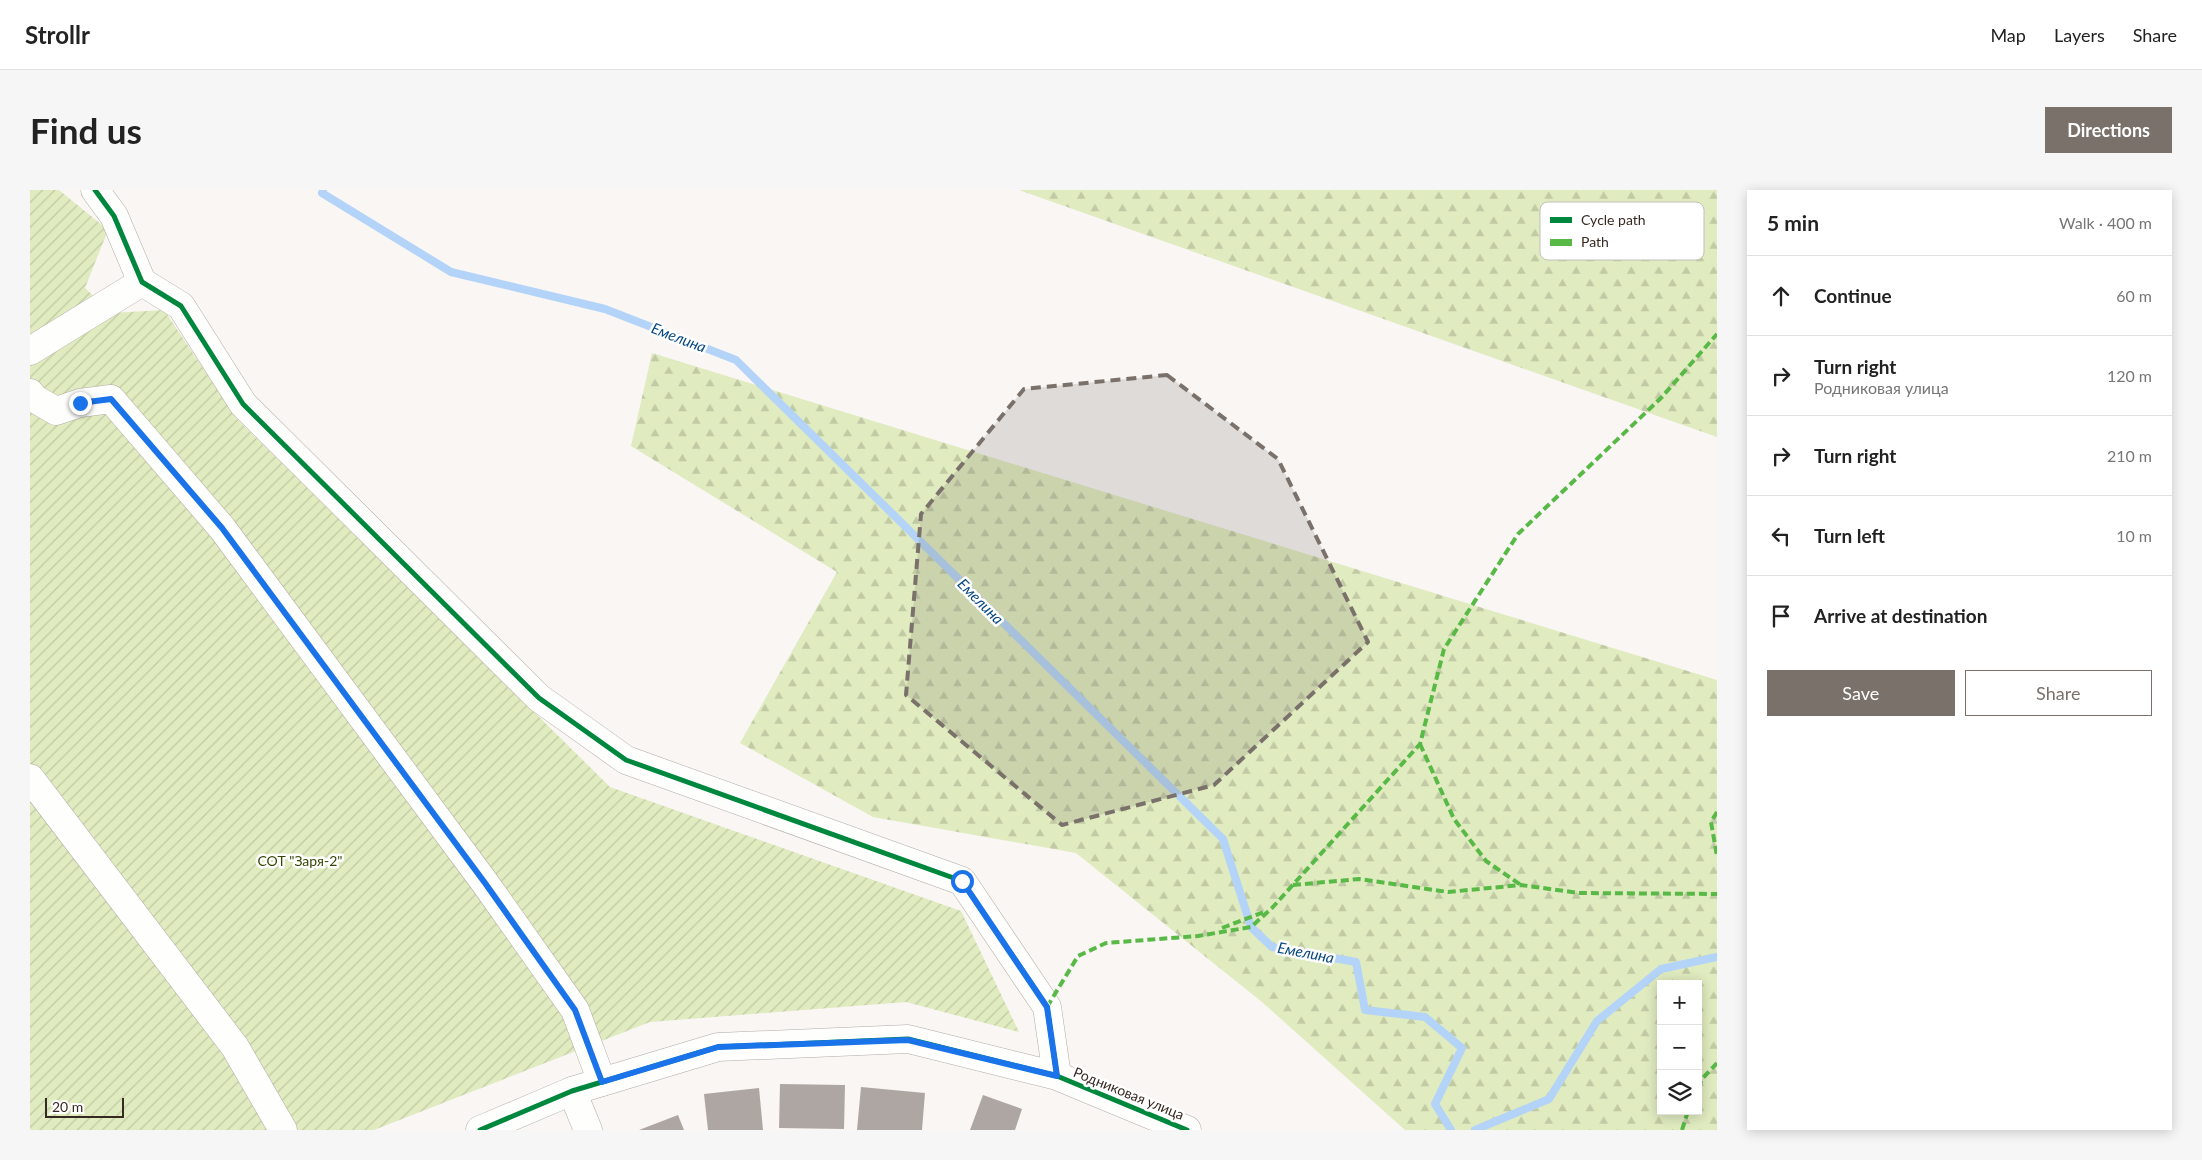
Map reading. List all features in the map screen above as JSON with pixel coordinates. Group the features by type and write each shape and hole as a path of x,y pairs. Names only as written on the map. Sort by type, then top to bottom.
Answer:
{"street":[{"path":"95,190 114,216 142,282 181,306 243,404 539,698 626,760 962,881 1047,1007 1057,1076"},
{"path":"30,351 142,282"},
{"path":"30,393 34,399 56,412 80,403 111,399 222,528 485,883 575,1010 602,1082"},
{"path":"30,778 234,1047 283,1130"},
{"name":"Родниковая улица","path":"480,1130 572,1091 718,1047 908,1040 1057,1076 1188,1130"},
{"path":"572,1091 588,1130"}],"highlighted area":[{"path":"1167,375 1278,459 1368,642 1214,785 1062,825 906,695 921,514 1024,389"}],"green space":[{"name":"СОТ \"Заря-2\"","path":"30,190 59,190 108,230 85,288 111,313 164,310 237,419 610,787 961,911 1019,1032 906,1002 650,1022 374,1130 30,1130"},
{"path":"1019,190 1717,190 1717,437"},
{"path":"652,353 1717,680 1717,1130 1405,1130 1262,1002 1076,853 873,817 740,743 837,572 631,446"}],"building":[{"path":"780,1084 845,1085 844,1129 779,1128"},
{"path":"861,1087 925,1093 922,1130 857,1130"},
{"path":"759,1088 763,1130 708,1130 704,1094"},
{"path":"983,1095 1022,1109 1015,1130 970,1130"},
{"path":"678,1115 684,1130 639,1130"}],"waterway":[{"name":"Емелина","path":"323,190 322,193 451,272 605,309 736,360 1223,839 1251,927 1272,947 1356,962 1365,1010 1425,1017 1462,1048 1435,1104 1451,1130"},
{"name":"Емелина","path":"1475,1130 1549,1099 1597,1021 1661,969 1717,957"}],"marked path":[{"path":"1047,1007 1078,956 1106,943 1198,936 1251,927 1272,908 1420,744 1444,649 1518,534 1661,398 1717,334"},
{"path":"1420,744 1454,819 1486,861 1521,885"},
{"path":"1717,812 1711,822 1717,856"},
{"path":"1293,885 1359,879 1448,892 1521,885 1579,893 1717,894"},
{"path":"1222,928 1264,912"},
{"path":"1702,1079 1717,1063"},
{"path":"1682,1130 1687,1115"}],"cycle path":[{"path":"95,190 114,216 142,282 181,306 243,404 539,698 626,760 962,881 1047,1007 1057,1076"},
{"path":"480,1130 572,1091 718,1047 908,1039 1057,1076 1187,1130"}],"route":[{"path":"80,403 111,399 222,528 485,883 575,1010 602,1082 718,1047 908,1040 1057,1076 1047,1007 962,881"}]}
